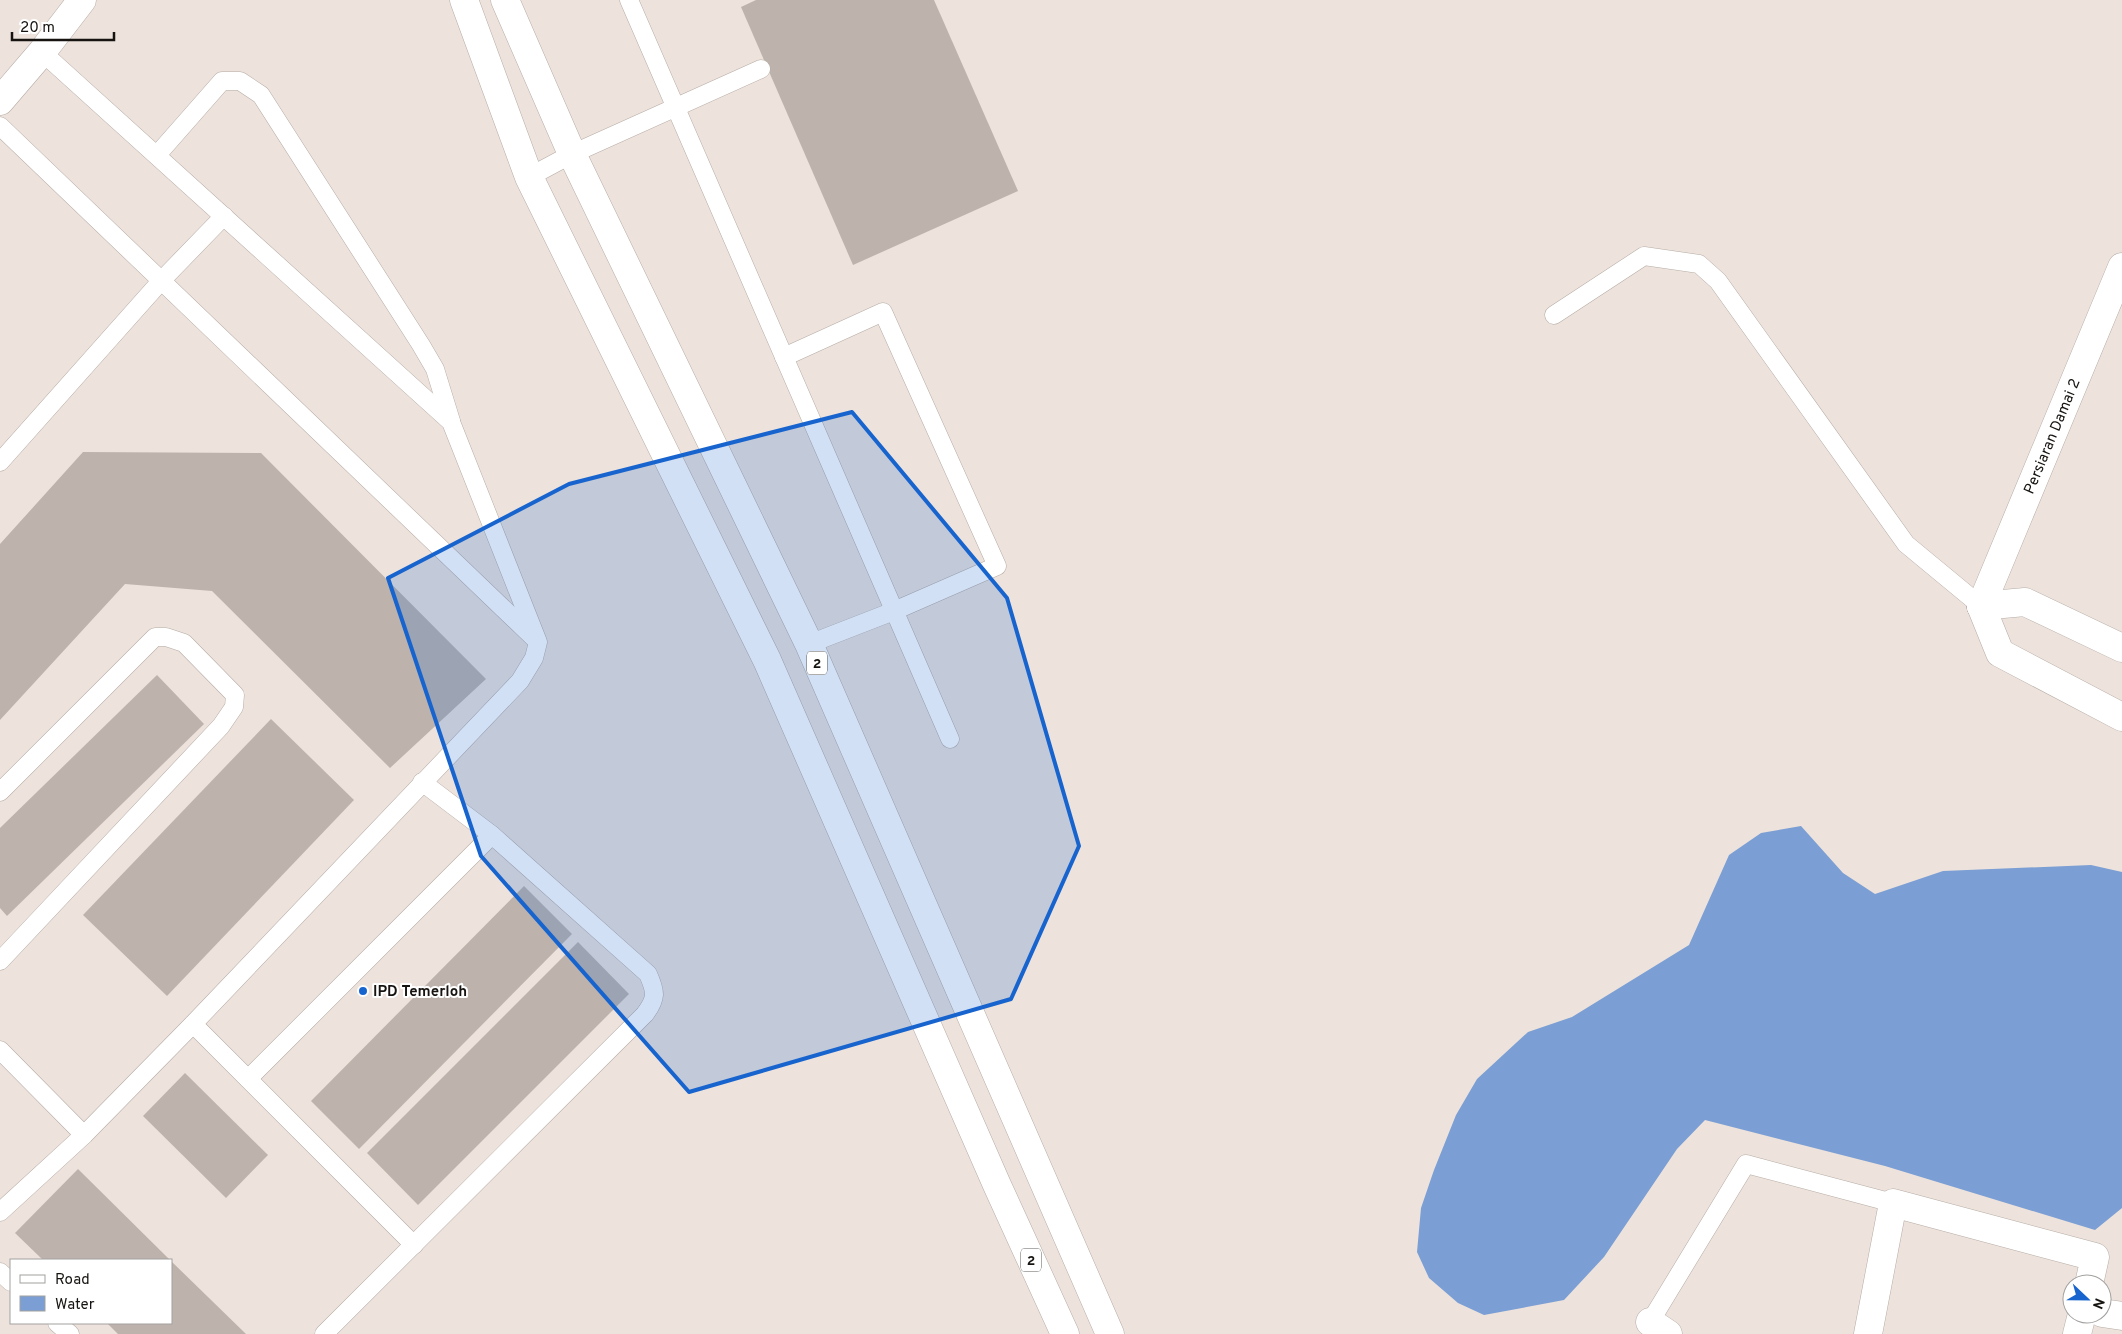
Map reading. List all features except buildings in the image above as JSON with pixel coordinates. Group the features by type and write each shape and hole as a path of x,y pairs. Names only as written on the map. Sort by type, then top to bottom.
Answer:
{"main road":[{"path":"0,101 42,52 82,0"},
{"name":"2","path":"464,0 530,177 767,660 997,1185 1065,1334"},
{"name":"2","path":"505,0 572,154 809,644 1110,1334"},
{"name":"Persiaran Damai 2","path":"1981,606 2122,267"},
{"path":"2122,648 2025,602 1981,606 2000,653 2122,718"},
{"path":"1868,1334 1893,1203 2095,1257 2091,1274"}],"lane":[{"path":"630,0 950,740"},
{"path":"42,52 451,422"},
{"path":"530,177 572,154 761,69"},
{"path":"0,1212 84,1136 520,681 534,658 538,642 451,422 435,369 260,95 240,80 222,80 157,155"},
{"path":"0,126 538,642"},
{"path":"0,462 161,281 224,216"},
{"path":"1554,314 1644,256 1699,264 1718,281 1906,544 1981,606"},
{"path":"784,357 883,312 997,566 894,611 809,644"},
{"path":"0,792 155,637 166,637 184,643 235,695 234,707 221,726 0,962"},
{"path":"324,1334 645,1014 653,1003 654,989 648,974 492,835 422,782"},
{"path":"248,1079 492,835"},
{"path":"193,1024 414,1245"},
{"path":"0,1050 84,1136"},
{"path":"1659,1328 1746,1164 1893,1203"},
{"path":"0,1272 10,1281"},
{"path":"59,1324 70,1334"}],"highlighted area":[{"path":"852,412 1007,598 1079,846 1011,999 689,1092 481,856 388,578 569,484"}],"water":[{"path":"1801,826 1843,873 1875,894 1943,871 2091,865 2122,872 2122,1208 2095,1230 1885,1166 1705,1120 1677,1149 1604,1257 1564,1300 1484,1315 1458,1303 1429,1278 1417,1252 1421,1208 1434,1170 1456,1115 1477,1079 1528,1032 1572,1017 1689,945 1729,855 1761,833"}],"place":[{"name":"IPD Temerloh","path":"363,991"}]}
